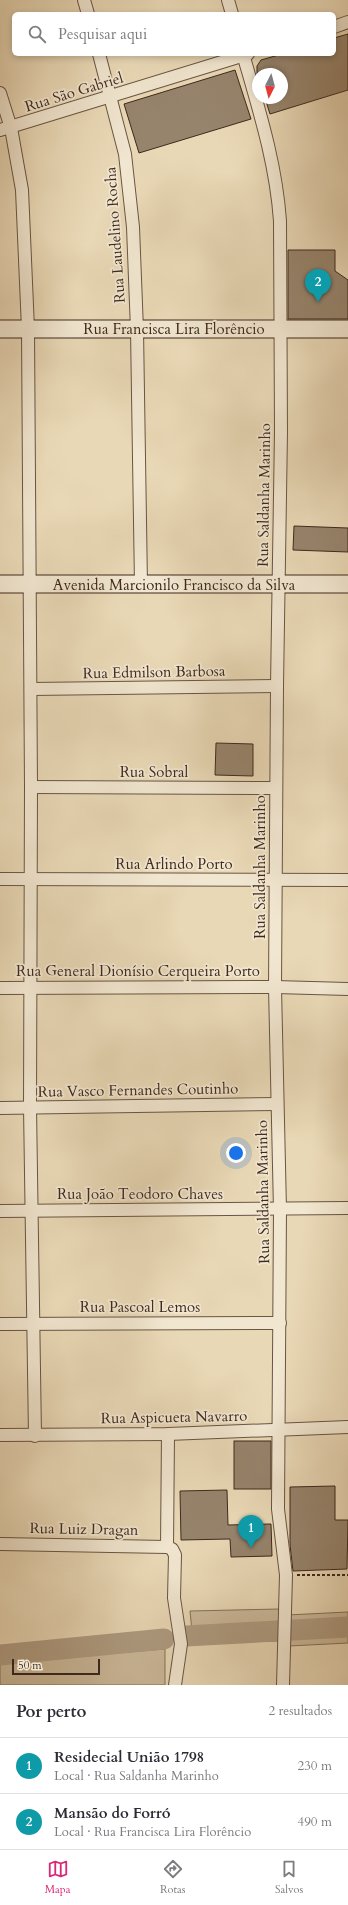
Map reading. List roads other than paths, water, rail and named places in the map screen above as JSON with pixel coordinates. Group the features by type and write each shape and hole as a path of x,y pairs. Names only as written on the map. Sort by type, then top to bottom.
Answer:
{"street":[{"path":"84,0 87,12"},
{"path":"228,0 231,12"},
{"path":"336,26 348,22"},
{"name":"Rua Laudelino Rocha","path":"100,56 126,154 133,227 137,330 142,585"},
{"name":"Rua São Gabriel","path":"5,129 239,56"},
{"name":"Rua Saldanha Marinho","path":"246,56 272,158 278,188 280,221 281,328 275,987 280,1210 279,1522 286,1575 283,1685"},
{"path":"0,93 5,129 22,190 28,329 32,787 30,1107 34,1436"},
{"name":"Rua Francisca Lira Florêncio","path":"0,329 348,329"},
{"name":"Avenida Marcionilo Francisco da Silva","path":"0,584 348,584"},
{"name":"Rua Edmilson Barbosa","path":"31,690 277,686"},
{"name":"Rua Sobral","path":"32,787 276,788"},
{"name":"Rua Arlindo Porto","path":"0,879 275,881 348,880"},
{"name":"Rua General Dionísio Cerqueira Porto","path":"0,988 348,988"},
{"name":"Rua Vasco Fernandes Coutinho","path":"0,1108 277,1104"},
{"name":"Rua João Teodoro Chaves","path":"0,1211 280,1210 348,1208"},
{"name":"Rua Pascoal Lemos","path":"0,1324 280,1323"},
{"name":"Rua Aspicueta Navarro","path":"0,1435 34,1436 168,1434 280,1431 348,1427"},
{"path":"168,1434 167,1547 172,1549 175,1555 174,1598 181,1644 175,1685"},
{"name":"Rua Luiz Dragan","path":"0,1544 167,1547"}],"waterway":[{"path":"186,1636 348,1627"},
{"path":"0,1655 164,1639"}],"place":[{"name":"Mansão do Forró","path":"318,302"},
{"name":"Residecial União 1798","path":"251,1548"}]}
